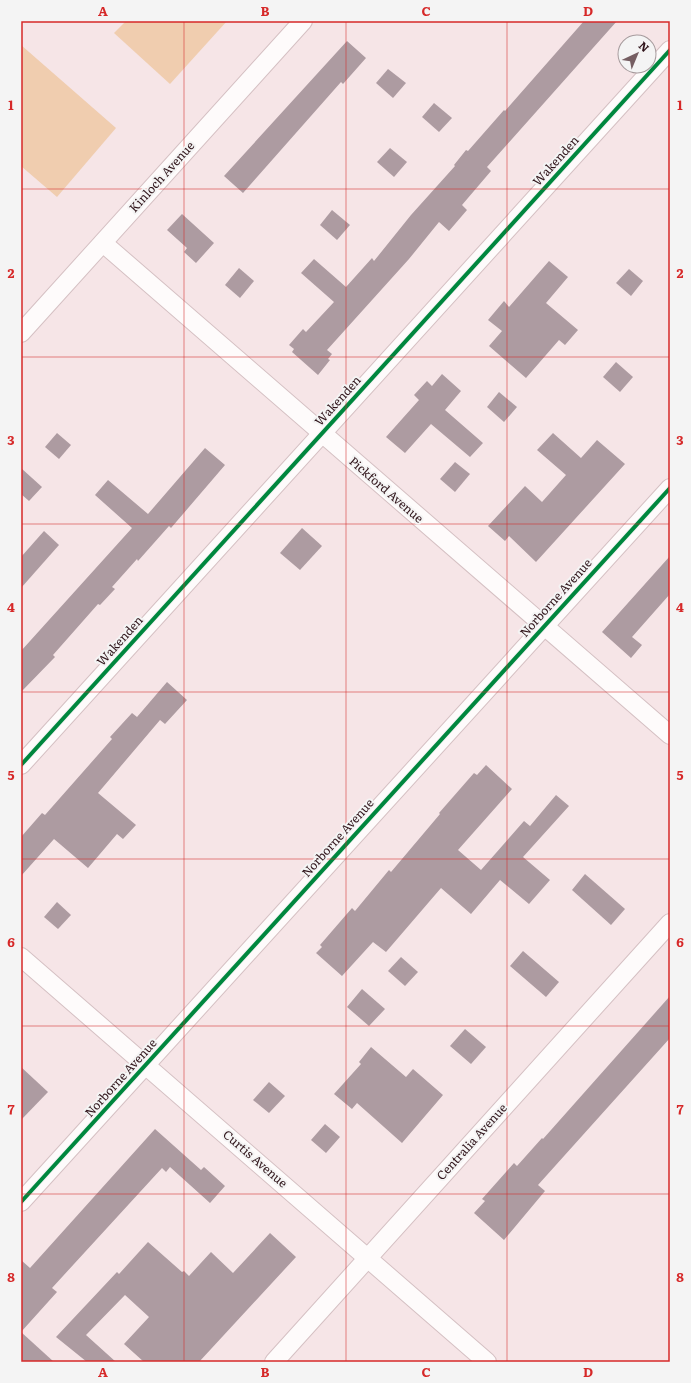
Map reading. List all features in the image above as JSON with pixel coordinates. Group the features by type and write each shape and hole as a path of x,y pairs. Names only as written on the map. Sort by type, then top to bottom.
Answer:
{"street":[{"name":"Kinloch Avenue","path":"21,333 303,21"},
{"name":"Wakenden","path":"21,765 670,50"},
{"name":"Pickford Avenue","path":"103,243 321,434 670,735"},
{"name":"Norborne Avenue","path":"21,1202 670,488"},
{"name":"Centralia Avenue","path":"274,1362 670,923"},
{"name":"Curtis Avenue","path":"21,957 487,1362"}],"shaded area":[{"path":"126,21 227,21 170,84 114,33"},
{"path":"21,45 116,128 57,197 21,166"}],"building":[{"path":"584,21 617,21 487,167 491,171 462,205 467,210 449,231 439,222 409,259 327,350 332,354 328,359 330,360 318,375 292,352 294,349 289,345 303,329 306,332 334,302 301,273 314,259 346,287 372,258 374,261 411,215 455,166 454,165 466,150 468,151 504,110 505,111"},
{"path":"347,41 366,58 343,84 341,82 243,193 224,176"},
{"path":"388,69 406,83 393,98 376,83"},
{"path":"434,103 452,118 439,132 422,117"},
{"path":"390,148 407,162 394,177 377,162"},
{"path":"332,210 350,225 337,240 320,225"},
{"path":"182,214 214,243 196,263 184,252 187,248 167,230"},
{"path":"549,261 568,277 546,303 578,330 565,345 559,340 526,378 489,346 502,331 488,320 504,301 509,307"},
{"path":"239,268 254,281 240,298 225,285"},
{"path":"629,269 643,281 631,296 616,283"},
{"path":"616,362 633,377 620,392 603,377"},
{"path":"442,374 461,391 445,410 483,443 470,457 431,424 405,453 386,437 419,400 414,395 427,381 432,386"},
{"path":"499,392 517,407 504,422 487,407"},
{"path":"57,433 71,445 59,459 45,447"},
{"path":"553,433 581,458 597,440 625,464 536,562 509,536 505,541 488,526 525,486 542,502 566,475 537,450"},
{"path":"205,448 225,465 171,528 169,526 138,561 137,559 112,587 115,589 100,605 98,604 53,655 55,657 21,692 21,651 132,528 95,495 108,480 148,514"},
{"path":"455,462 470,474 455,492 440,479"},
{"path":"21,468 42,487 29,501 21,494"},
{"path":"302,528 322,546 300,570 280,553"},
{"path":"44,531 59,545 21,588 21,557"},
{"path":"670,556 670,594 632,637 642,645 631,658 602,632"},
{"path":"167,682 187,700 165,724 160,720 98,793 136,825 123,839 117,834 88,868 54,839 21,876 21,837 42,813 45,815 112,739 110,737 132,713 137,717"},
{"path":"486,765 512,789 458,850 481,870 524,821 530,826 556,795 569,806 523,857 550,880 529,904 500,880 471,914 441,888 386,952 373,942 342,976 316,953 322,947 320,945 352,908 355,911 389,870 391,872 474,773 477,775"},
{"path":"585,874 625,909 611,925 572,890"},
{"path":"57,902 71,915 58,929 44,917"},
{"path":"523,951 559,982 546,997 510,966"},
{"path":"401,957 418,972 405,986 388,971"},
{"path":"362,989 385,1009 369,1026 347,1007"},
{"path":"670,996 670,1038 538,1185 545,1191 504,1240 474,1213 485,1201 482,1199 514,1163 517,1166 542,1138 543,1139"},
{"path":"465,1029 486,1047 471,1064 450,1046"},
{"path":"371,1047 406,1077 413,1069 443,1095 402,1143 357,1103 352,1109 334,1094 361,1064 359,1062"},
{"path":"21,1067 48,1092 21,1120"},
{"path":"269,1082 285,1096 269,1113 253,1100"},
{"path":"325,1124 340,1137 326,1153 311,1140"},
{"path":"155,1129 201,1170 204,1167 225,1186 210,1203 170,1167 166,1172 162,1168 52,1288 57,1292 21,1332 21,1260 30,1268"},
{"path":"270,1233 296,1257 199,1362 144,1362 124,1344 149,1317 125,1295 86,1335 116,1362 87,1362 56,1337 117,1272 119,1274 148,1242 182,1272 184,1271 189,1276 211,1252 233,1273"},
{"path":"21,1332 54,1362 21,1362"}],"cycle path":[{"path":"21,765 670,50"},
{"path":"21,1202 670,488"}]}
